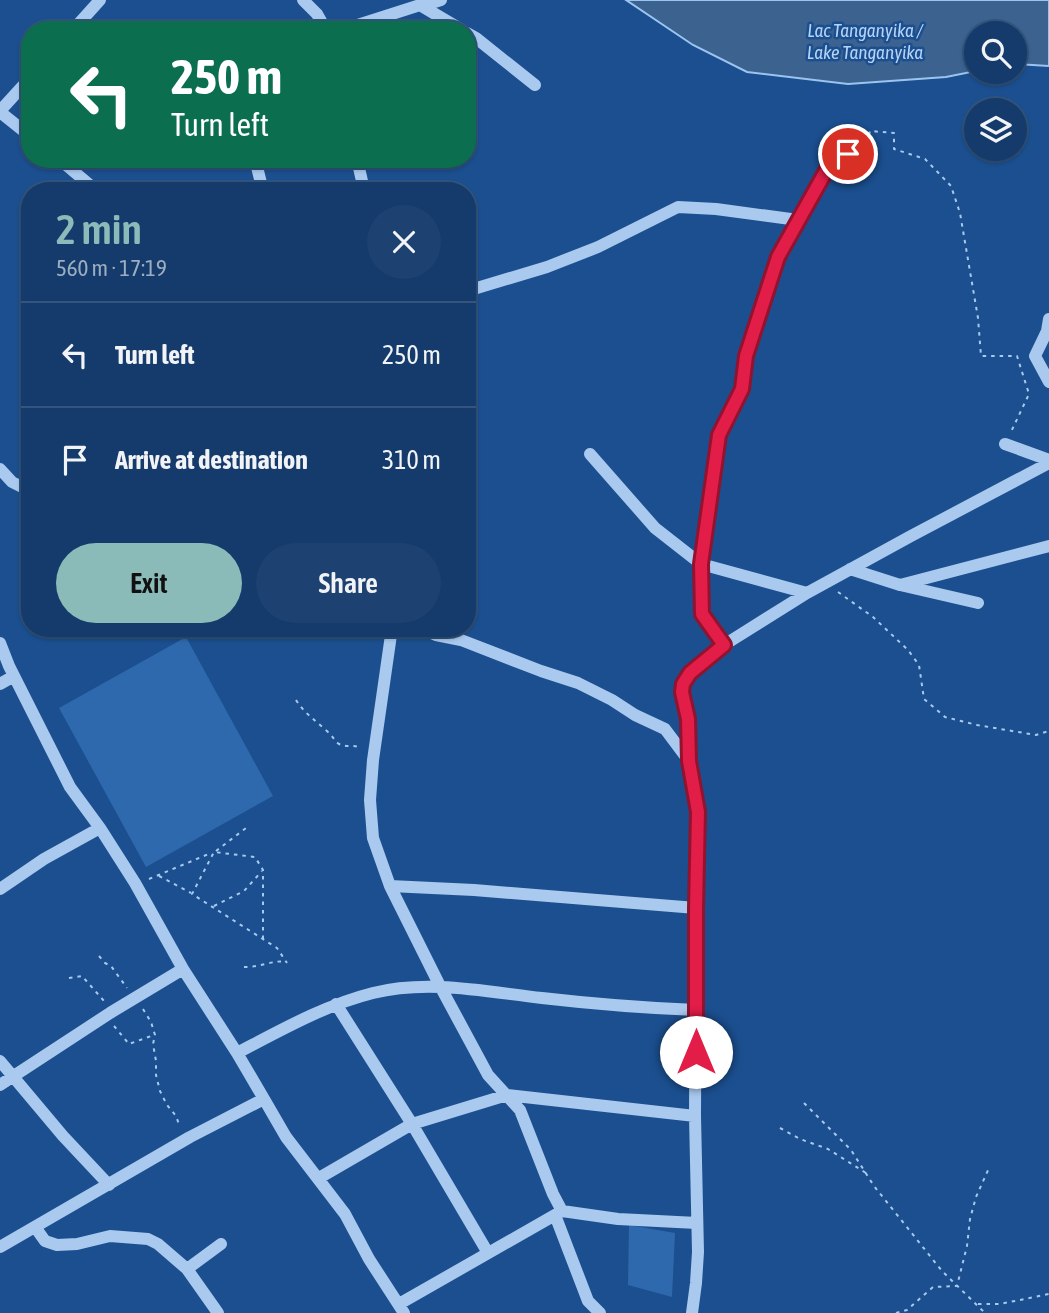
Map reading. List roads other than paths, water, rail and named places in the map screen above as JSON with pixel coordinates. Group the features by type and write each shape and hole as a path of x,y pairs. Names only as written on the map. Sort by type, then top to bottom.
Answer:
{"street":[{"path":"82,21 100,0"},
{"path":"303,0 321,21"},
{"path":"369,21 441,0"},
{"path":"421,4 448,21"},
{"path":"476,40 535,85"},
{"path":"21,88 0,111 21,128"},
{"path":"724,645 702,614 701,564 719,435 742,389 746,356 778,257 831,162 865,146"},
{"path":"70,168 86,182"},
{"path":"476,288 586,252 678,207 716,209 798,220"},
{"path":"1049,319 1047,331 1035,356 1049,382"},
{"path":"1005,444 1049,461"},
{"path":"590,454 655,528 701,564 807,593"},
{"path":"692,1313 698,1252 695,1116 698,812 689,761 688,719 682,692 683,684 690,673 724,645 807,593 1049,461"},
{"path":"0,469 12,482 21,486"},
{"path":"900,584 1049,546"},
{"path":"850,569 978,603"},
{"path":"391,637 373,761 370,800 373,838 390,886 488,1075 520,1110 553,1194 588,1301 600,1313"},
{"path":"448,637 461,639 578,683 612,700 635,715 665,729 689,761"},
{"path":"0,643 70,787 135,883 183,970 237,1053 286,1137 345,1214 369,1259 401,1309 488,1252 559,1213 696,1223"},
{"path":"0,684 14,676"},
{"path":"0,889 44,859 100,828"},
{"path":"390,886 696,908"},
{"path":"0,1085 110,1013 183,970"},
{"path":"237,1053 335,1004 393,989 440,986 648,1008 696,1010"},
{"path":"335,1004 412,1124 488,1252"},
{"path":"0,1061 63,1136 109,1185"},
{"path":"319,1178 412,1124 507,1095 695,1116"},
{"path":"0,1247 179,1144 264,1099"},
{"path":"35,1227 45,1241 57,1245 77,1244 110,1236 148,1239 158,1244 187,1269 218,1313"},
{"path":"187,1269 220,1244"}],"water":[{"name":"Lac Tanganyika / Lake Tanganyika","path":"626,0 1049,0 1049,66 1027,65 1027,21 964,21 964,73 946,77 848,84 747,72 693,45"}]}
